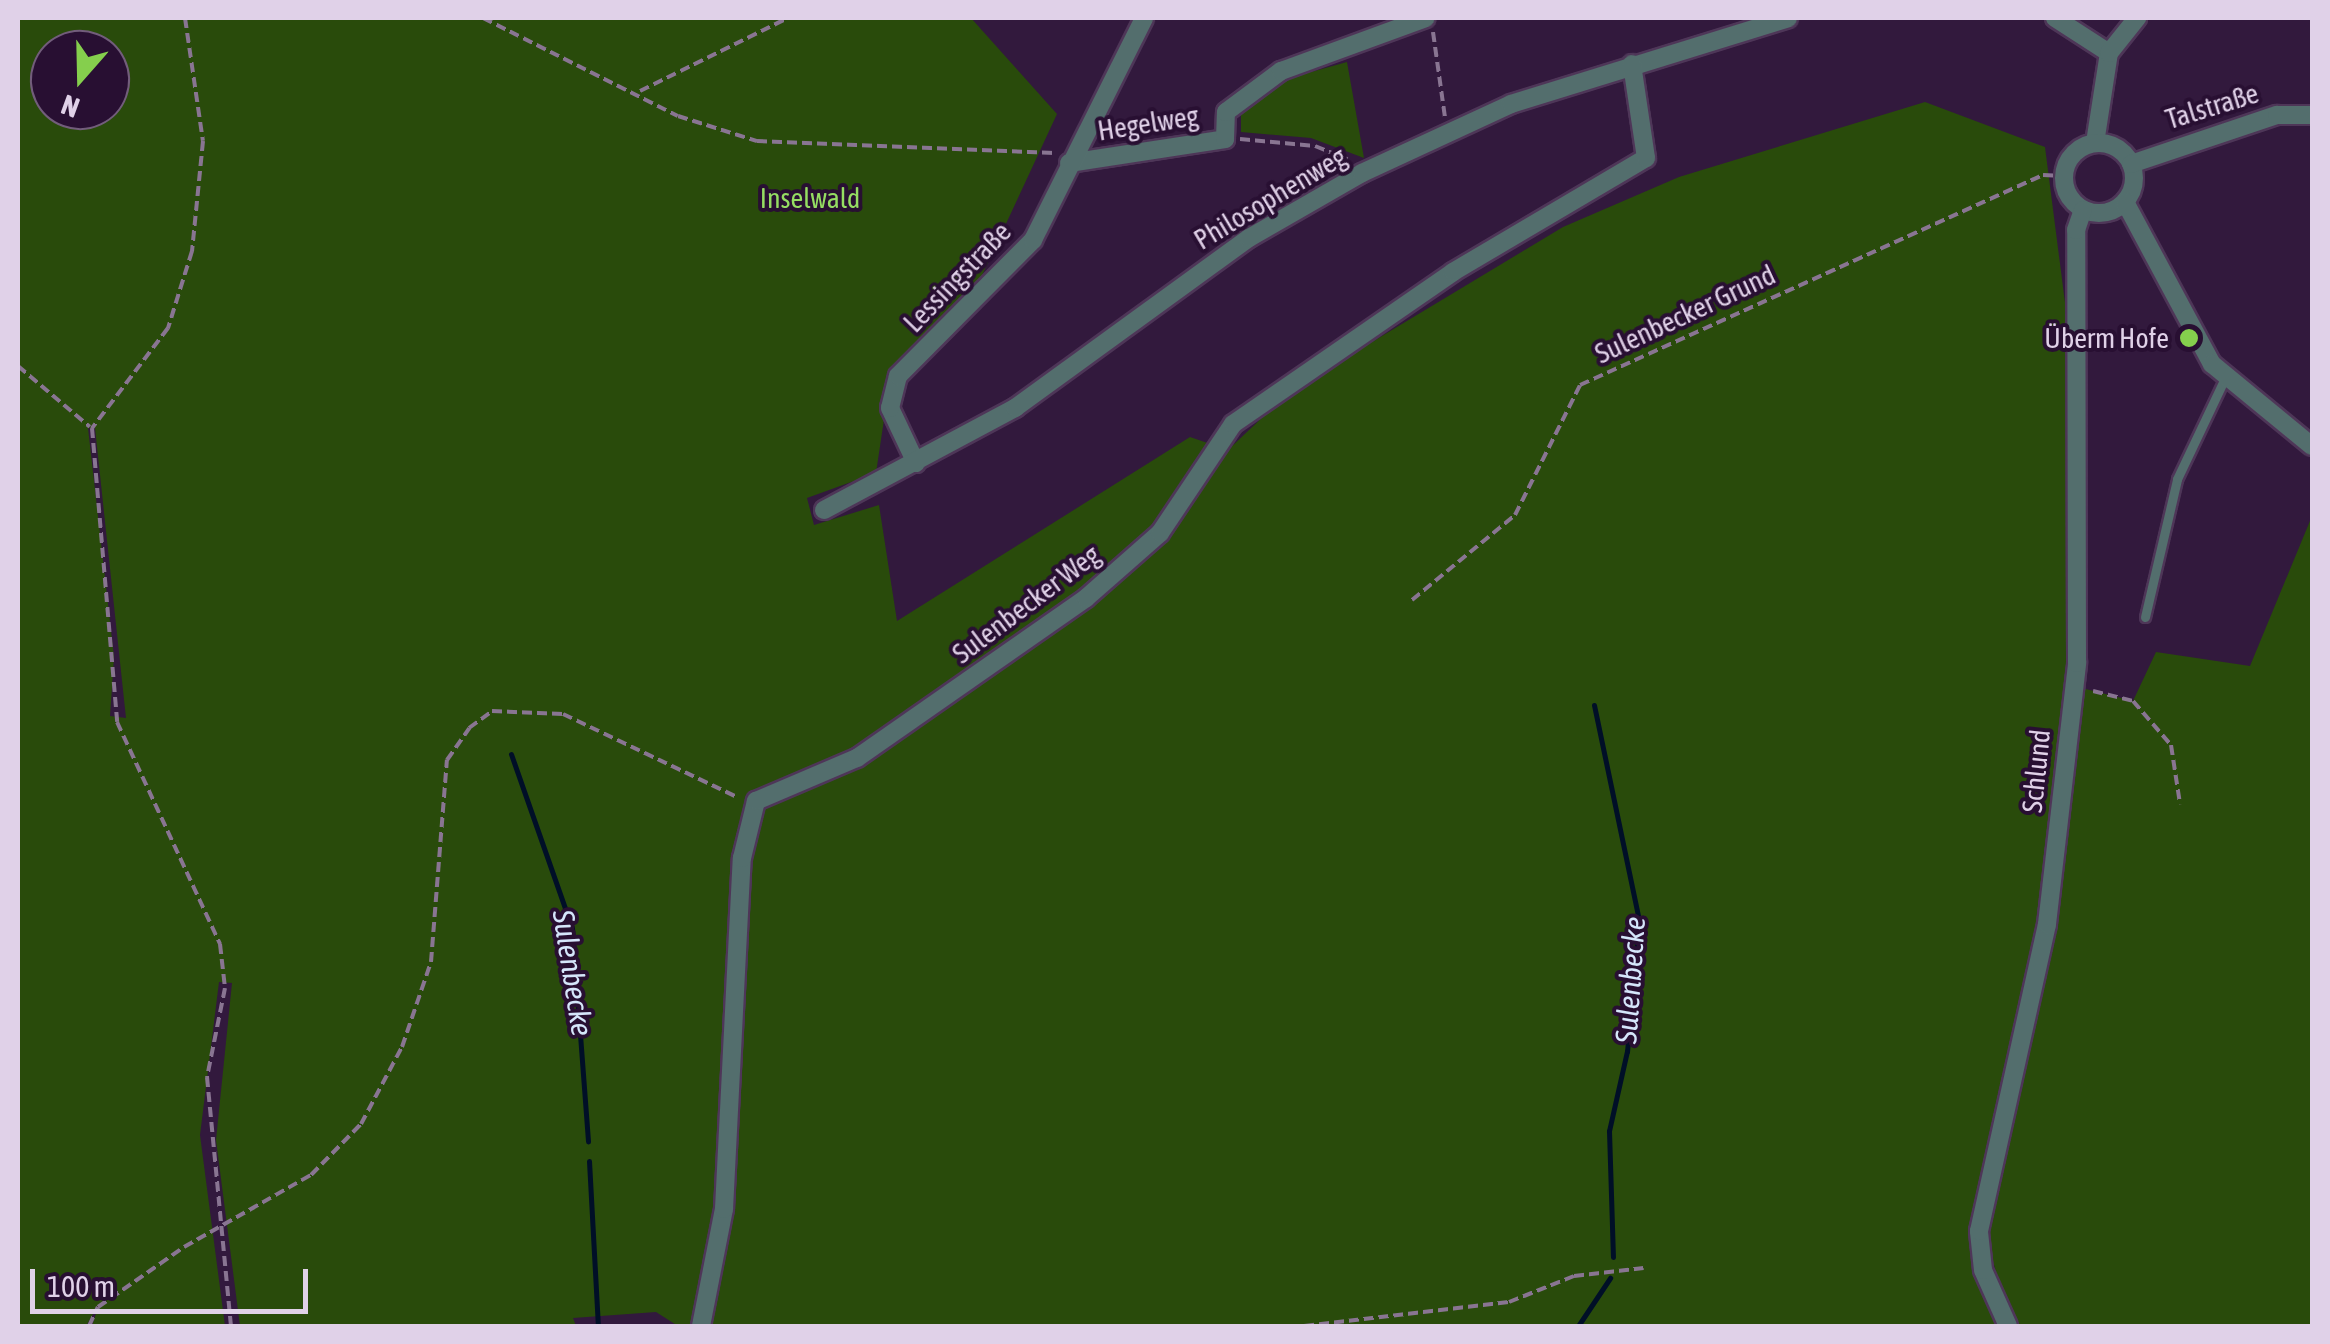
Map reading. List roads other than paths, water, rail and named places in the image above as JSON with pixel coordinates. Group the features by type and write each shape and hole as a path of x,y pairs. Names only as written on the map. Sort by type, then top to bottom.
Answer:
{"street":[{"name":"Lessingstraße","path":"916,463 890,408 898,376 1033,240 1144,18"},
{"name":"Hegelweg","path":"1072,158 1225,138 1226,112 1281,72 1428,18"},
{"name":"Philosophenweg","path":"824,510 1014,408 1249,238 1362,173 1448,132 1632,64 1788,18"},
{"path":"2055,18 2109,52"},
{"path":"2095,143 2109,52 2137,18"},
{"name":"Sulenbecker Weg","path":"701,1326 724,1209 742,858 756,801 780,783 857,758 1086,598 1160,533 1233,424 1453,272 1646,158 1632,64"},
{"name":"Talstraße","path":"2131,164 2277,115 2312,115"},
{"path":"2095,143 2131,164 2125,202 2225,378 2312,446"},
{"path":"2095,143 2071,156 2064,176 2083,210 2125,202"},
{"name":"Schlund","path":"2008,1326 1983,1270 1981,1205 2047,924 2074,686 2076,230 2083,210"}],"lane":[{"path":"2145,617 2178,479 2225,378"}],"waterway":[{"name":"Sulenbecke","path":"1594,705 1639,920 1627,1051 1609,1131 1613,1257"},
{"name":"Sulenbecke","path":"511,754 572,928 588,1141"},
{"name":"Sulenbecke","path":"589,1161 598,1326"},
{"name":"Sulenbecke","path":"1578,1326 1610,1278"}],"place":[{"name":"Überm Hofe","path":"2189,338"}],"park label":[{"name":"Inselwald","path":"810,198"}]}
